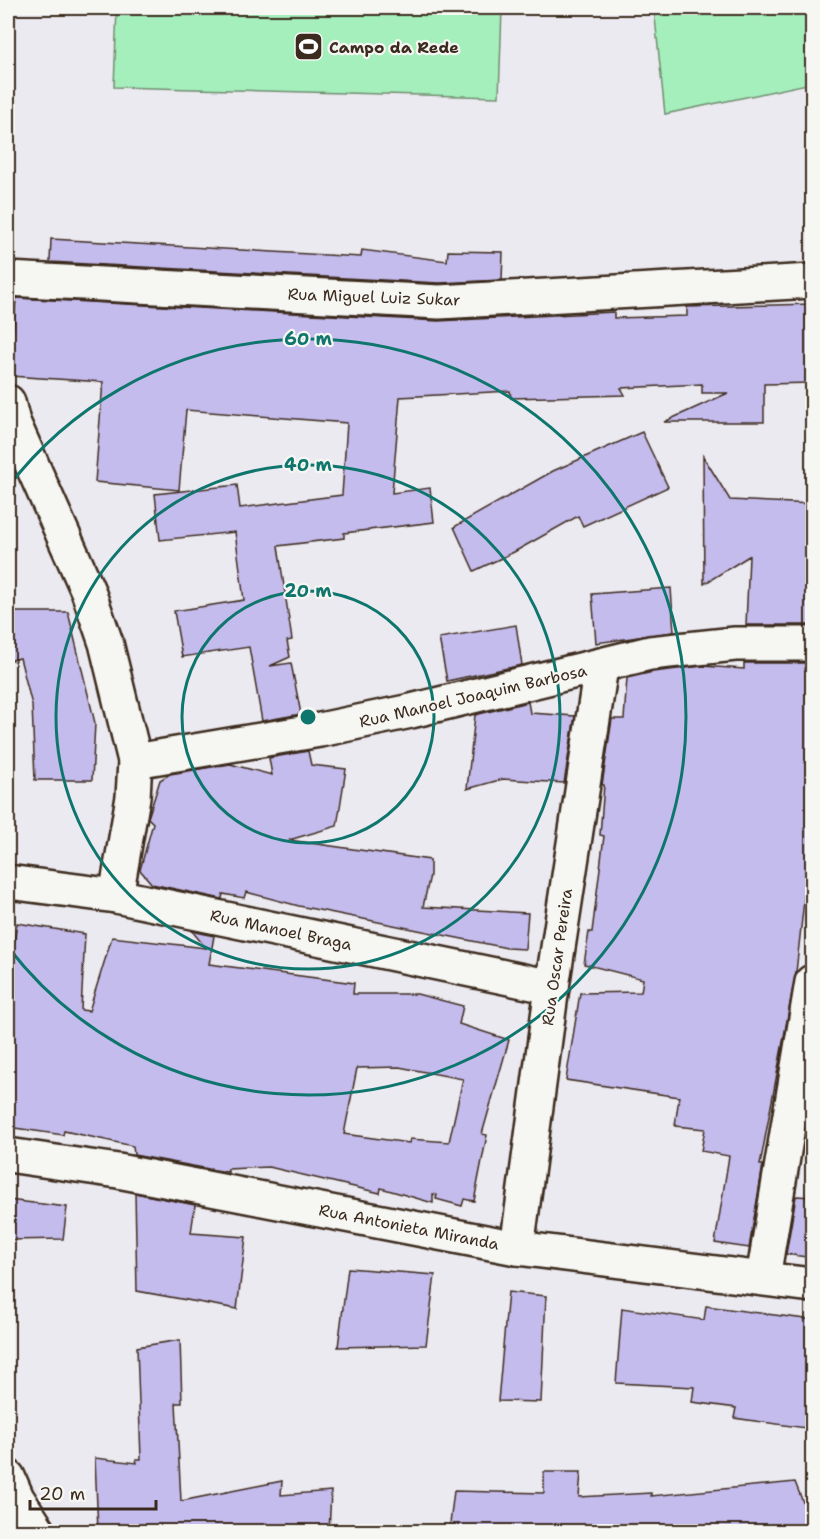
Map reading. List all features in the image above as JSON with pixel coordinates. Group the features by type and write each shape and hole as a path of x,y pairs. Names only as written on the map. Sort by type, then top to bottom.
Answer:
{"street":[{"name":"Rua Miguel Luiz Sukar","path":"8,279 439,302 813,281"},
{"path":"8,402 13,422 88,591 106,643 135,761 133,796 116,896"},
{"name":"Rua Manoel Joaquim Barbosa","path":"135,761 320,730 601,667 650,653 735,644 813,644"},
{"name":"Rua Oscar Pereira","path":"517,1248 552,987 601,667"},
{"name":"Rua Manoel Braga","path":"8,882 116,896 552,987"},
{"path":"763,1278 813,982"},
{"name":"Rua Antonieta Miranda","path":"8,1155 118,1171 517,1248 813,1285"},
{"path":"8,1477 17,1498 39,1532"}],"green space":[{"name":"Campo da Rede","path":"117,8 502,8 499,97 114,87"},
{"path":"654,8 812,8 812,83 665,114"}],"building":[{"path":"51,239 361,257 362,250 447,261 448,251 503,252 502,280 439,283 50,262"},
{"path":"16,298 438,321 614,312 614,318 687,316 687,307 813,304 813,383 764,384 764,422 664,422 728,393 702,393 702,384 621,388 625,395 511,398 510,391 400,397 392,493 430,488 434,522 344,533 344,538 278,546 292,640 287,641 290,657 270,666 291,663 301,714 262,721 249,647 182,657 174,611 244,600 235,532 160,540 155,494 237,485 240,508 342,495 347,423 186,410 179,490 95,482 103,382 10,376"},
{"path":"642,432 668,487 583,526 578,516 514,552 474,571 454,527 553,471"},
{"path":"703,456 730,500 813,504 813,625 746,625 749,556 704,584"},
{"path":"671,588 674,632 596,643 592,594"},
{"path":"8,612 68,612 95,723 92,780 35,780 32,705 20,658 8,661"},
{"path":"516,625 522,665 447,681 439,638"},
{"path":"744,663 813,663 813,857 809,856 796,972 760,1165 763,1165 749,1248 715,1243 729,1156 701,1151 705,1129 675,1126 679,1097 566,1080 580,993 641,992 643,979 584,964 589,932 592,932 604,836 600,835 604,785 602,785 612,719 624,719 627,678 653,672 702,666 744,669"},
{"path":"528,702 530,713 575,716 564,783 503,779 467,789 475,715"},
{"path":"308,751 311,765 346,769 337,826 289,840 430,860 430,875 423,907 528,913 525,949 507,948 299,906 246,892 244,898 223,894 222,899 152,884 140,870 153,823 148,818 160,780 170,774 230,764 272,775 269,758"},
{"path":"17,923 85,934 81,1010 89,1011 112,937 206,948 192,931 214,936 209,964 354,983 353,994 417,994 463,1006 459,1024 509,1040 482,1134 487,1135 474,1201 464,1199 462,1206 436,1199 437,1195 433,1194 433,1203 381,1188 380,1193 269,1167 228,1169 228,1172 209,1169 134,1155 133,1146 64,1131 63,1135 8,1127 8,984","holes":["399,1067 463,1079 449,1142 410,1139 409,1143 344,1134 357,1068"]},
{"path":"135,1193 195,1205 191,1233 246,1237 237,1309 137,1291"},
{"path":"796,1196 813,1197 813,1258 786,1254"},
{"path":"8,1200 67,1207 63,1239 8,1240"},
{"path":"348,1268 435,1275 426,1345 338,1347"},
{"path":"508,1292 546,1296 541,1402 498,1401"},
{"path":"706,1306 813,1320 813,1429 734,1418 736,1408 692,1402 694,1387 616,1383 622,1308 704,1320"},
{"path":"180,1340 182,1403 176,1403 181,1501 282,1481 281,1495 331,1491 329,1532 98,1531 95,1458 137,1463 136,1459 141,1459 137,1347"},
{"path":"544,1472 581,1472 579,1497 651,1493 651,1496 795,1482 812,1525 792,1532 449,1532 454,1491 544,1493"}],"place":[{"name":"Campo da Rede","path":"308,47"}]}
